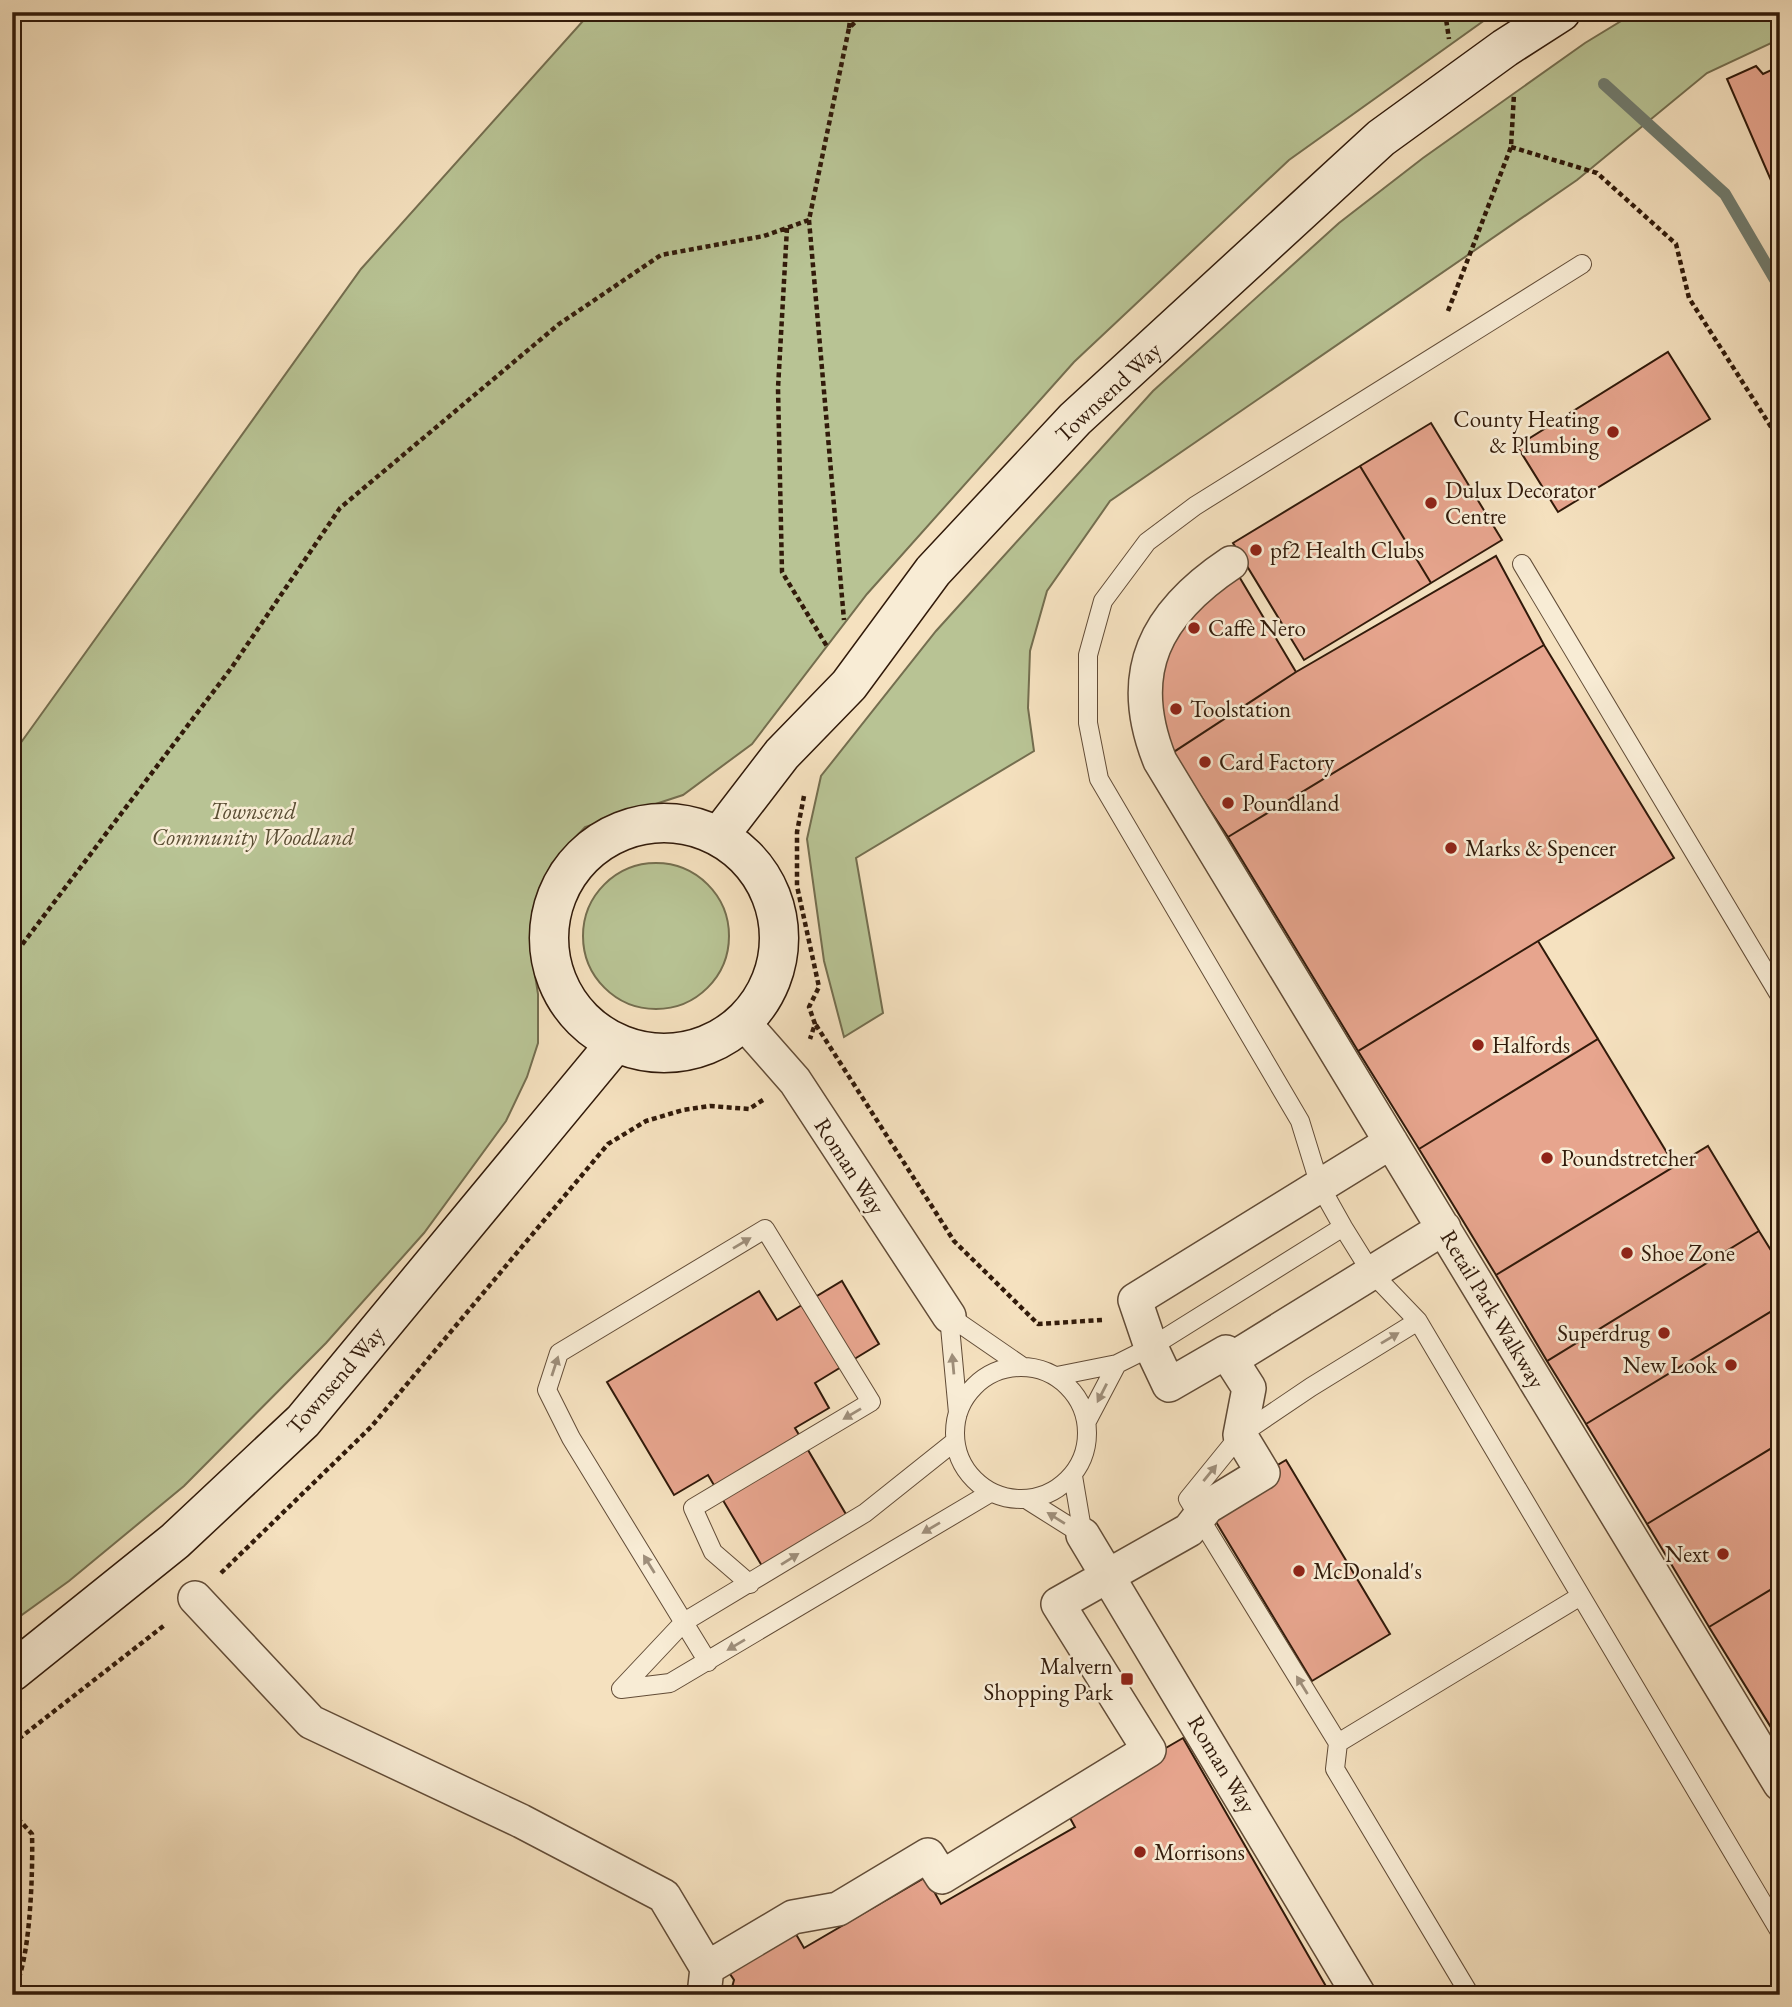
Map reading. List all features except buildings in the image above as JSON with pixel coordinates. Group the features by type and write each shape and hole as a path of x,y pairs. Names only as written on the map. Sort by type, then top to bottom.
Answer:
{"main road":[{"name":"Townsend Way","path":"719,836 782,754 849,685 933,571 1075,419 1381,138 1505,48 1560,12"},
{"path":"673,822 719,836 748,859 764,879 779,916 776,972 744,1023 723,1040 677,1055 614,1045 567,1004 551,968 548,948 555,896 570,869 602,839 640,825 673,822"},
{"name":"Townsend Way","path":"12,1672 175,1541 303,1421 614,1045"}],"street":[{"name":"Retail Park Walkway","path":"1231,563 1198,584 1169,616 1149,656 1145,708 1156,749 1780,1784"},
{"name":"Roman Way","path":"744,1023 795,1081 949,1316"},
{"path":"195,1598 310,1722 521,1821 664,1896 706,1981 793,1917 838,1909 928,1855 942,1877 1149,1750 1058,1604 1188,1530 1208,1507 1263,1473 1240,1435 1249,1388 1232,1359 1226,1352 1168,1385 1135,1300 1391,1142"},
{"path":"1232,1359 1444,1228"},
{"name":"Roman Way","path":"1083,1535 1359,1995"}],"lane":[{"path":"1582,264 1195,506 1147,542 1103,601 1088,655 1088,723 1099,779 1300,1121 1320,1186 1343,1227 1371,1272 1418,1321 1579,1597 1780,1932"},
{"path":"1522,564 1780,996"},
{"path":"1087,1421 1117,1364 1146,1332 1343,1227"},
{"path":"708,1662 571,1438 547,1390 559,1353 765,1229 871,1402 693,1508 713,1552 750,1584"},
{"name":"Roman Way","path":"949,1316 1023,1367"},
{"name":"Roman Way","path":"949,1316 958,1413 954,1442"},
{"path":"1240,1435 1311,1387 1418,1321"},
{"path":"1057,1376 1117,1364"},
{"name":"Roman Way","path":"958,1413 969,1391 985,1377 1011,1367 1037,1368 1057,1376"},
{"path":"1029,1500 1056,1490 1073,1476 1086,1450 1087,1421 1080,1400 1057,1376"},
{"path":"954,1442 965,1472 990,1493 670,1683 621,1689 684,1622 865,1513 954,1442"},
{"name":"Roman Way","path":"1073,1476 1083,1535"},
{"name":"Roman Way","path":"990,1493 1029,1500 1083,1535"},
{"path":"1199,1517 1338,1743 1335,1769 1470,1995"},
{"path":"1338,1743 1579,1597"}],"path":[{"path":"849,685 809,220 851,12"},
{"path":"849,28 866,12"},
{"path":"1429,361 1511,147 1514,83"},
{"path":"1511,147 1597,173 1676,244 1689,298 1780,441"},
{"path":"12,958 232,667 340,508 559,324 661,255 764,236 809,220"},
{"path":"784,229 778,388 782,572 849,685"},
{"path":"806,784 797,832 797,886 819,987 809,1007 815,1024 954,1241 1038,1324 1146,1332"},
{"path":"12,1744 147,1640 195,1598 371,1427 608,1144 646,1121 683,1110 710,1106 748,1109 795,1081 815,1024"},
{"path":"12,1812 32,1834 33,1885 25,1946 12,1991"}],"green space":[{"name":"Townsend Community Woodland","path":"591,12 1496,12 1289,160 1074,362 867,594 752,744 683,795 585,827 552,863 532,912 532,956 538,994 538,1043 527,1077 506,1121 424,1233 326,1343 184,1486 69,1581 12,1622 12,755 361,269"},
{"path":"1636,12 1780,12 1780,39 1707,73 1577,180 1110,501 1047,591 1030,651 1028,708 1034,751 856,858 883,1013 844,1037 824,961 807,839 821,776 936,631 1153,391 1339,223 1423,158 1585,43"},
{"path":"656,863 684,869 707,885 723,908 729,936 723,964 707,987 684,1003 656,1009 628,1003 605,987 589,964 583,936 589,908 605,885 628,869"}],"waterway":[{"path":"1604,84 1725,194 1780,288"}],"place":[{"name":"County Heating & Plumbing","path":"1613,432"},
{"name":"Dulux Decorator Centre","path":"1431,503"},
{"name":"pf2 Health Clubs","path":"1256,550"},
{"name":"Caffè Nero","path":"1194,628"},
{"name":"Toolstation","path":"1176,709"},
{"name":"Card Factory","path":"1205,762"},
{"name":"Poundland","path":"1228,803"},
{"name":"Marks & Spencer","path":"1451,848"},
{"name":"Halfords","path":"1478,1045"},
{"name":"Poundstretcher","path":"1547,1158"},
{"name":"Shoe Zone","path":"1627,1253"},
{"name":"Superdrug","path":"1664,1333"},
{"name":"New Look","path":"1731,1365"},
{"name":"Next","path":"1723,1554"},
{"name":"McDonald's","path":"1299,1571"},
{"name":"Malvern Shopping Park","path":"1127,1679"},
{"name":"Morrisons","path":"1140,1852"}]}
